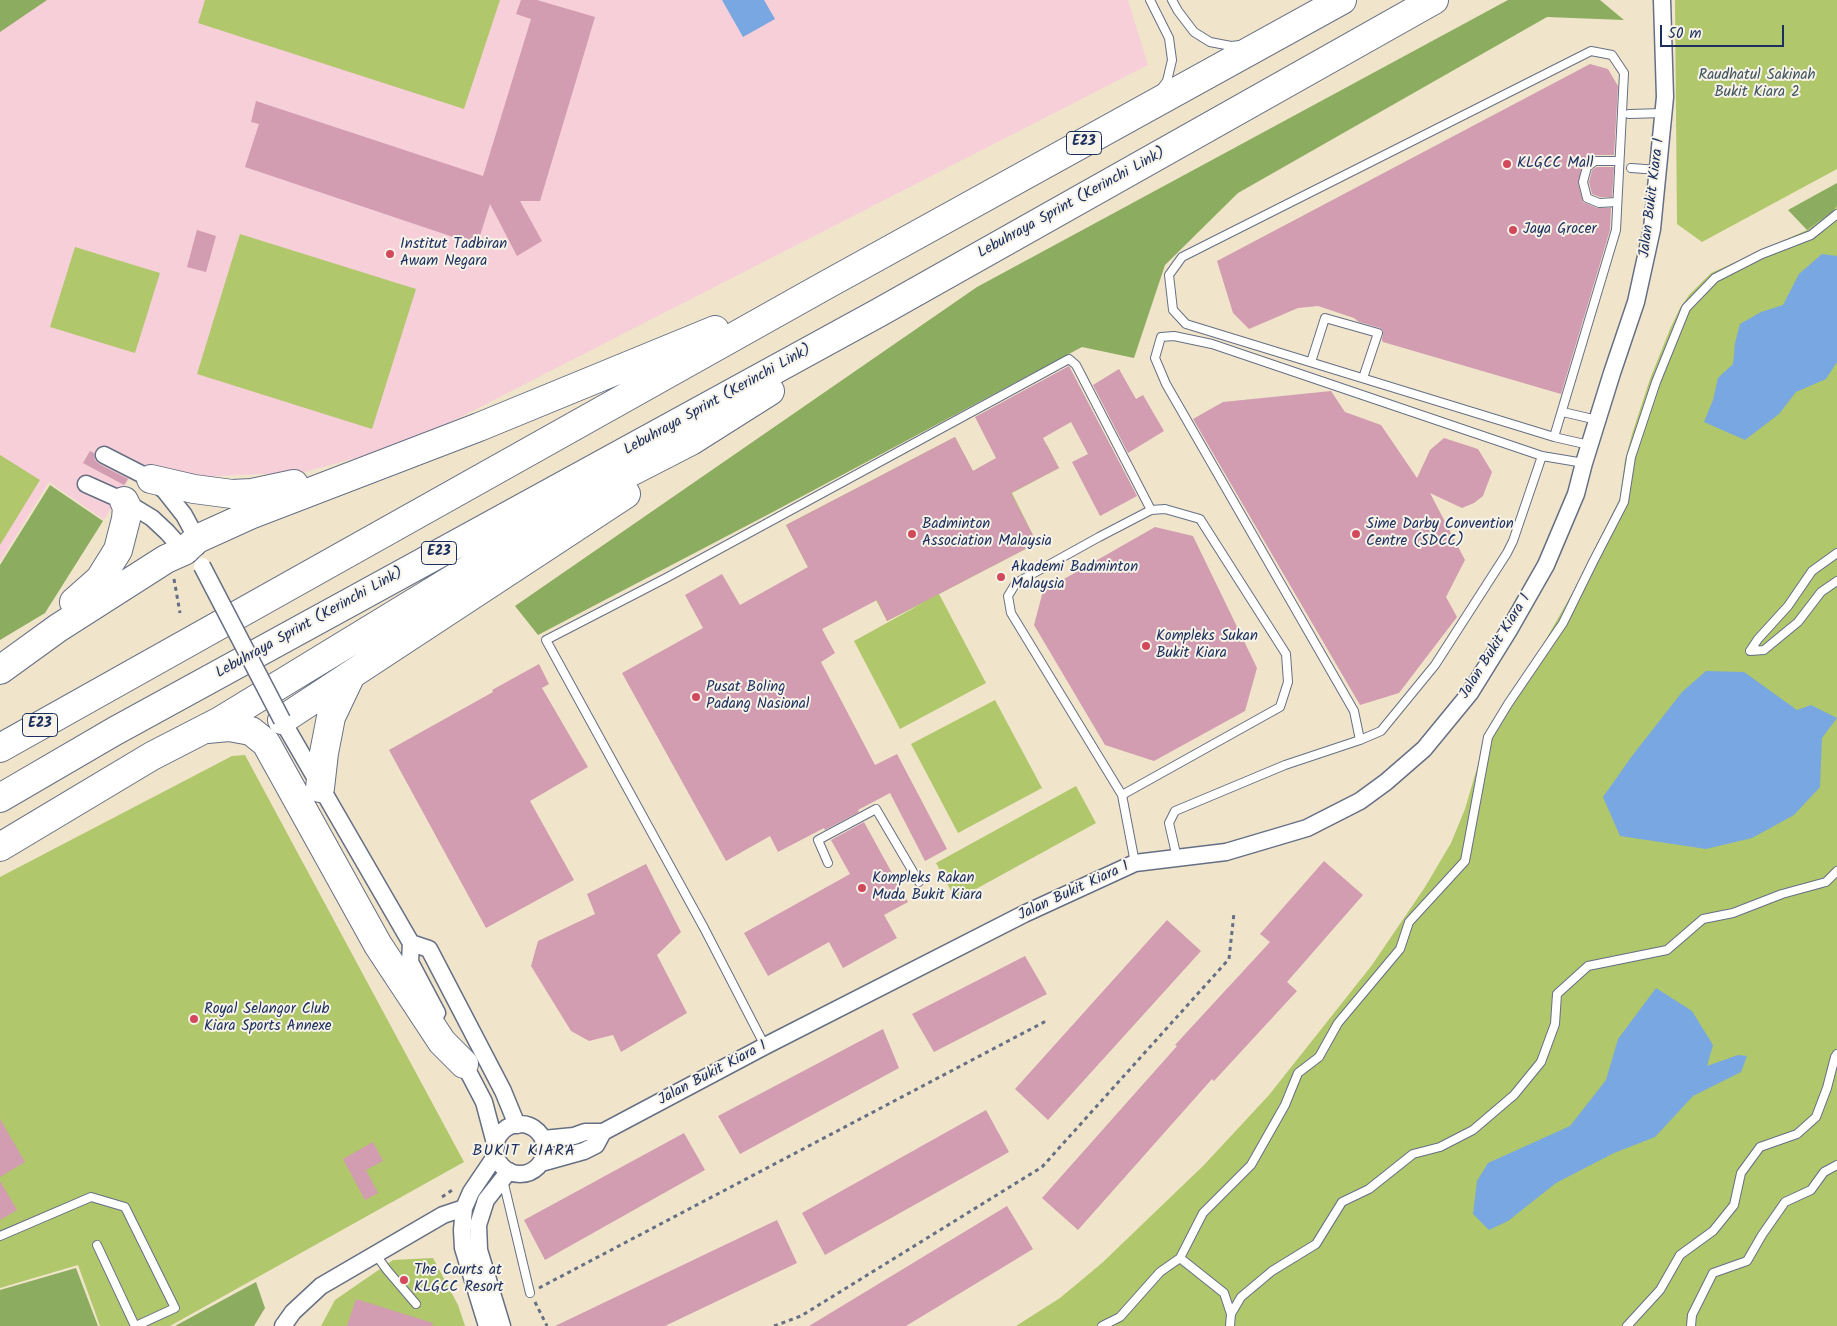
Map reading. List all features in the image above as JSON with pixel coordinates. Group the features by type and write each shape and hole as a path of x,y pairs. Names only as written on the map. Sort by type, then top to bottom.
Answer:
{"highway":[{"name":"E23","path":"0,748 1342,0"},
{"name":"Lebuhraya Sprint (Kerinchi Link)","path":"0,798 132,722 880,312 1434,0"},
{"path":"0,670 58,628 166,559 195,553 250,515 479,427 826,286"},
{"path":"0,847 152,756 228,716 617,479 691,441 840,347 880,312"},
{"path":"282,720 643,483 691,441"},
{"path":"151,479 194,489 232,494 252,493 305,481 335,482"},
{"path":"58,628 65,611 100,579 118,550 126,519 127,507 124,501"},
{"path":"320,788 331,717 350,677"},
{"path":"203,730 229,727 251,731 266,743 378,945 442,1042 464,1064"}],"street":[{"name":"Jalan Bukit Kiara 1","path":"543,1139 574,1136 585,1132 603,1132 1024,914 1134,863 1226,852 1307,828 1360,801 1386,782 1424,749 1470,693 1509,630 1546,565 1576,494 1597,420 1636,302 1652,229 1665,97 1662,0"},
{"path":"104,455 151,479 174,501 195,553 282,720 410,943 410,962 484,1102 496,1151 506,1176"},
{"path":"86,484 124,501 152,518 195,553"},
{"path":"410,943 429,949 498,1082 516,1125"},
{"path":"487,1326 463,1248 464,1208 471,1192 496,1151 498,1139 502,1132 516,1125 532,1127 543,1139 545,1147 541,1163 536,1168 523,1174 506,1176 486,1200 478,1225 479,1250 502,1326"},
{"name":"Jalan Bukit Kiara 1","path":"541,1163 584,1151 596,1145 603,1132"},
{"path":"283,1326 293,1312 321,1286 443,1216 464,1208"}],"lane":[{"path":"1146,108 1167,81 1172,60 1170,38 1150,0"},
{"path":"1172,0 1194,32 1210,42 1232,46 1262,43"},
{"path":"1554,437 1616,230 1624,73 1612,55 1591,51 1182,258 1169,275 1173,310 1186,324 1554,437 1590,445"},
{"path":"1629,114 1664,113"},
{"path":"1617,202 1599,202 1587,198 1583,182 1587,167 1595,161 1619,161"},
{"path":"1631,168 1658,170"},
{"path":"1102,1326 1120,1317 1160,1272 1180,1258 1203,1213 1251,1165 1285,1105 1298,1073 1319,1057 1338,1023 1400,949 1409,922 1465,861 1488,738 1508,704 1563,623 1624,502 1631,457 1656,382 1686,308 1715,278 1762,254 1811,235 1837,214"},
{"path":"1311,362 1325,318 1378,333 1363,378"},
{"path":"1360,740 1354,711 1166,384 1155,358 1162,337 1174,336 1212,344 1542,456 1584,463"},
{"path":"766,1046 704,928 546,640 666,578 1069,359 1076,365 1151,510"},
{"path":"1563,412 1597,420"},
{"path":"1177,858 1169,823 1175,811 1284,765 1360,740 1381,730 1435,665 1502,561 1513,541 1542,456"},
{"path":"1122,795 1280,707 1288,682 1286,654 1200,519 1165,509 1151,510 1016,583 1008,596 1011,613 1122,795 1134,863"},
{"path":"1837,553 1812,571 1788,606 1758,638 1750,651 1764,650 1778,639 1798,622 1821,592 1837,581"},
{"path":"828,863 818,840 876,809 919,882"},
{"path":"1231,1314 1241,1297 1272,1271 1316,1244 1342,1202 1369,1189 1413,1154 1440,1147 1473,1130 1514,1095 1541,1062 1554,1024 1557,994 1588,966 1667,950 1703,919 1733,913 1782,894 1826,882 1837,871"},
{"path":"1628,1326 1660,1290 1680,1254 1713,1231 1734,1205 1741,1173 1760,1147 1797,1134 1816,1117 1837,1054"},
{"path":"1691,1326 1692,1315 1713,1273 1747,1261 1785,1202 1811,1190 1824,1172 1837,1165"},
{"path":"506,1176 530,1293"},
{"path":"0,1236 91,1197 125,1207 175,1308 136,1326 97,1246"},
{"path":"376,1255 416,1304"},
{"path":"1180,1258 1224,1293 1231,1314 1230,1326"}],"path":[{"path":"174,578 180,613"},
{"path":"774,1326 801,1316 1042,1167 1229,959 1234,913"},
{"path":"547,1326 530,1293 1048,1020"},
{"path":"435,1202 461,1183"}],"shaded area":[{"name":"Institut Tadbiran Awam Negara","path":"0,0 1128,0 1148,65 410,443 305,472 196,477 157,472 139,463 104,520 49,482 0,562"}],"green space":[{"path":"0,0 47,0 0,32"},
{"path":"205,0 500,0 464,109 198,23"},
{"path":"1508,0 1600,0 1624,20 1547,17 1238,193 1165,265 1134,358 1082,347 538,635 515,606 977,287"},
{"name":"Raudhatul Sakinah Bukit Kiara 2","path":"1675,0 1837,0 1837,169 1702,242 1677,224"},
{"path":"1837,183 1837,206 1832,212 1807,230 1788,210"},
{"path":"1837,206 1837,1326 1016,1326 1060,1298 1102,1263 1204,1165 1269,1095 1372,965 1425,887 1451,843 1465,809 1482,751 1577,585 1620,498 1625,460 1632,434 1650,379 1680,308 1689,295 1711,273 1807,230 1832,212"},
{"path":"240,234 416,289 372,429 197,374"},
{"path":"75,247 160,273 135,353 50,327"},
{"name":"Badminton Association Malaysia","path":"955,437 973,471 1012,450 1017,460 1047,445 1059,468 1012,493 1037,543 939,594 986,683 900,729 854,641 923,603 887,621 876,600 836,621 786,525"},
{"path":"0,455 40,480 0,545"},
{"path":"50,485 103,521 45,613 0,640 0,565"},
{"path":"995,700 1042,788 958,833 911,744"},
{"name":"Royal Selangor Club Kiara Sports Annexe","path":"245,755 464,1162 170,1326 100,1326 78,1265 0,1288 0,877 232,756"},
{"path":"1076,786 1096,823 956,900 936,863"},
{"name":"The Courts at KLGCC Resort","path":"433,1258 458,1305 465,1326 321,1326 335,1300 393,1260"},
{"path":"76,1268 98,1326 0,1326 0,1290"},
{"path":"256,1282 265,1308 254,1326 175,1326"}],"water":[{"path":"722,0 764,0 775,19 743,37"},
{"path":"1822,254 1837,256 1837,362 1826,379 1796,392 1779,414 1745,440 1704,422 1713,400 1718,378 1733,364 1735,343 1740,324 1761,312 1783,305 1799,274"},
{"path":"1706,671 1744,672 1797,710 1811,705 1837,718 1822,738 1820,787 1794,815 1752,838 1706,849 1620,836 1603,797 1682,692"},
{"path":"1656,988 1692,1011 1713,1045 1707,1066 1738,1055 1747,1056 1741,1072 1693,1096 1655,1137 1614,1153 1556,1183 1508,1221 1489,1230 1473,1214 1477,1181 1488,1163 1570,1126 1606,1080 1618,1039"}],"building":[{"path":"521,0 537,0 595,17 540,201 520,201 542,241 517,256 490,204 477,245 245,167 259,124 251,122 256,101 483,176 531,19 516,14"},
{"name":"KLGCC Mall","path":"1590,64 1608,69 1618,86 1614,155 1594,155 1584,162 1578,183 1583,202 1597,208 1611,208 1610,230 1561,394 1383,342 1383,331 1380,328 1318,306 1298,308 1249,329 1233,313 1217,261"},
{"path":"1597,167 1614,167 1612,197 1600,197 1592,194 1589,182 1592,170"},
{"path":"197,230 216,236 206,272 187,267"},
{"path":"1069,366 1137,496 1100,516 1072,462 1088,454 1071,422 1043,438 1059,468 1011,493 1037,543 887,621 877,600 822,629 835,653 821,662 875,765 897,754 947,849 925,861 890,793 825,830 824,828 778,852 770,836 726,861 622,673 703,628 685,595 722,574 740,605 808,567 786,525 955,437 973,471 996,458 975,417"},
{"path":"1119,369 1136,399 1143,395 1164,431 1128,453 1093,385"},
{"name":"Sime Darby Convention Centre (SDCC)","path":"1331,391 1345,412 1381,425 1417,478 1430,450 1444,438 1478,449 1492,472 1483,496 1474,503 1462,508 1430,493 1465,560 1446,597 1457,617 1399,693 1360,705 1193,419 1223,402"},
{"path":"90,451 94,453 95,460 99,464 128,479 124,485 83,463"},
{"name":"Kompleks Sukan Bukit Kiara","path":"1155,527 1193,536 1257,668 1245,711 1154,761 1105,745 1034,625 1043,591"},
{"path":"539,664 549,684 542,688 588,767 530,801 574,880 486,928 389,750"},
{"name":"Kompleks Rakan Muda Bukit Kiara","path":"864,822 908,902 884,915 897,938 843,968 829,942 768,976 744,933 850,874 831,840"},
{"path":"1324,861 1363,895 1287,982 1297,991 1214,1081 1212,1079 1078,1230 1042,1198 1177,1046 1175,1045 1270,942 1260,934"},
{"path":"646,864 681,932 657,955 687,1013 621,1052 613,1035 589,1041 571,1031 531,966 538,941 595,914 587,894"},
{"path":"1167,920 1201,951 1048,1120 1015,1089"},
{"path":"1025,956 1047,994 934,1052 912,1014"},
{"path":"883,1029 899,1068 740,1154 718,1116"},
{"path":"986,1110 1009,1152 825,1255 802,1213"},
{"path":"0,1119 25,1162 0,1177"},
{"path":"684,1133 705,1170 545,1260 524,1220"},
{"path":"373,1142 383,1161 366,1170 378,1193 365,1200 343,1159"},
{"path":"0,1181 17,1210 0,1220"},
{"path":"1007,1206 1033,1249 906,1326 809,1326"},
{"path":"777,1220 797,1263 665,1326 555,1326"},
{"path":"356,1299 433,1323 432,1326 347,1326"}],"place":[{"name":"KLGCC Mall","path":"1507,164"},
{"name":"Jaya Grocer","path":"1513,230"},
{"name":"Institut Tadbiran Awam Negara","path":"390,254"},
{"name":"Badminton Association Malaysia","path":"912,534"},
{"name":"Sime Darby Convention Centre (SDCC)","path":"1356,534"},
{"name":"Akademi Badminton Malaysia","path":"1001,577"},
{"name":"Kompleks Sukan Bukit Kiara","path":"1146,646"},
{"name":"Pusat Boling Padang Nasional","path":"696,697"},
{"name":"Kompleks Rakan Muda Bukit Kiara","path":"862,888"},
{"name":"Royal Selangor Club Kiara Sports Annexe","path":"194,1019"},
{"name":"The Courts at KLGCC Resort","path":"404,1280"}],"district":[{"name":"BUKIT KIARA","path":"524,1152"}]}
